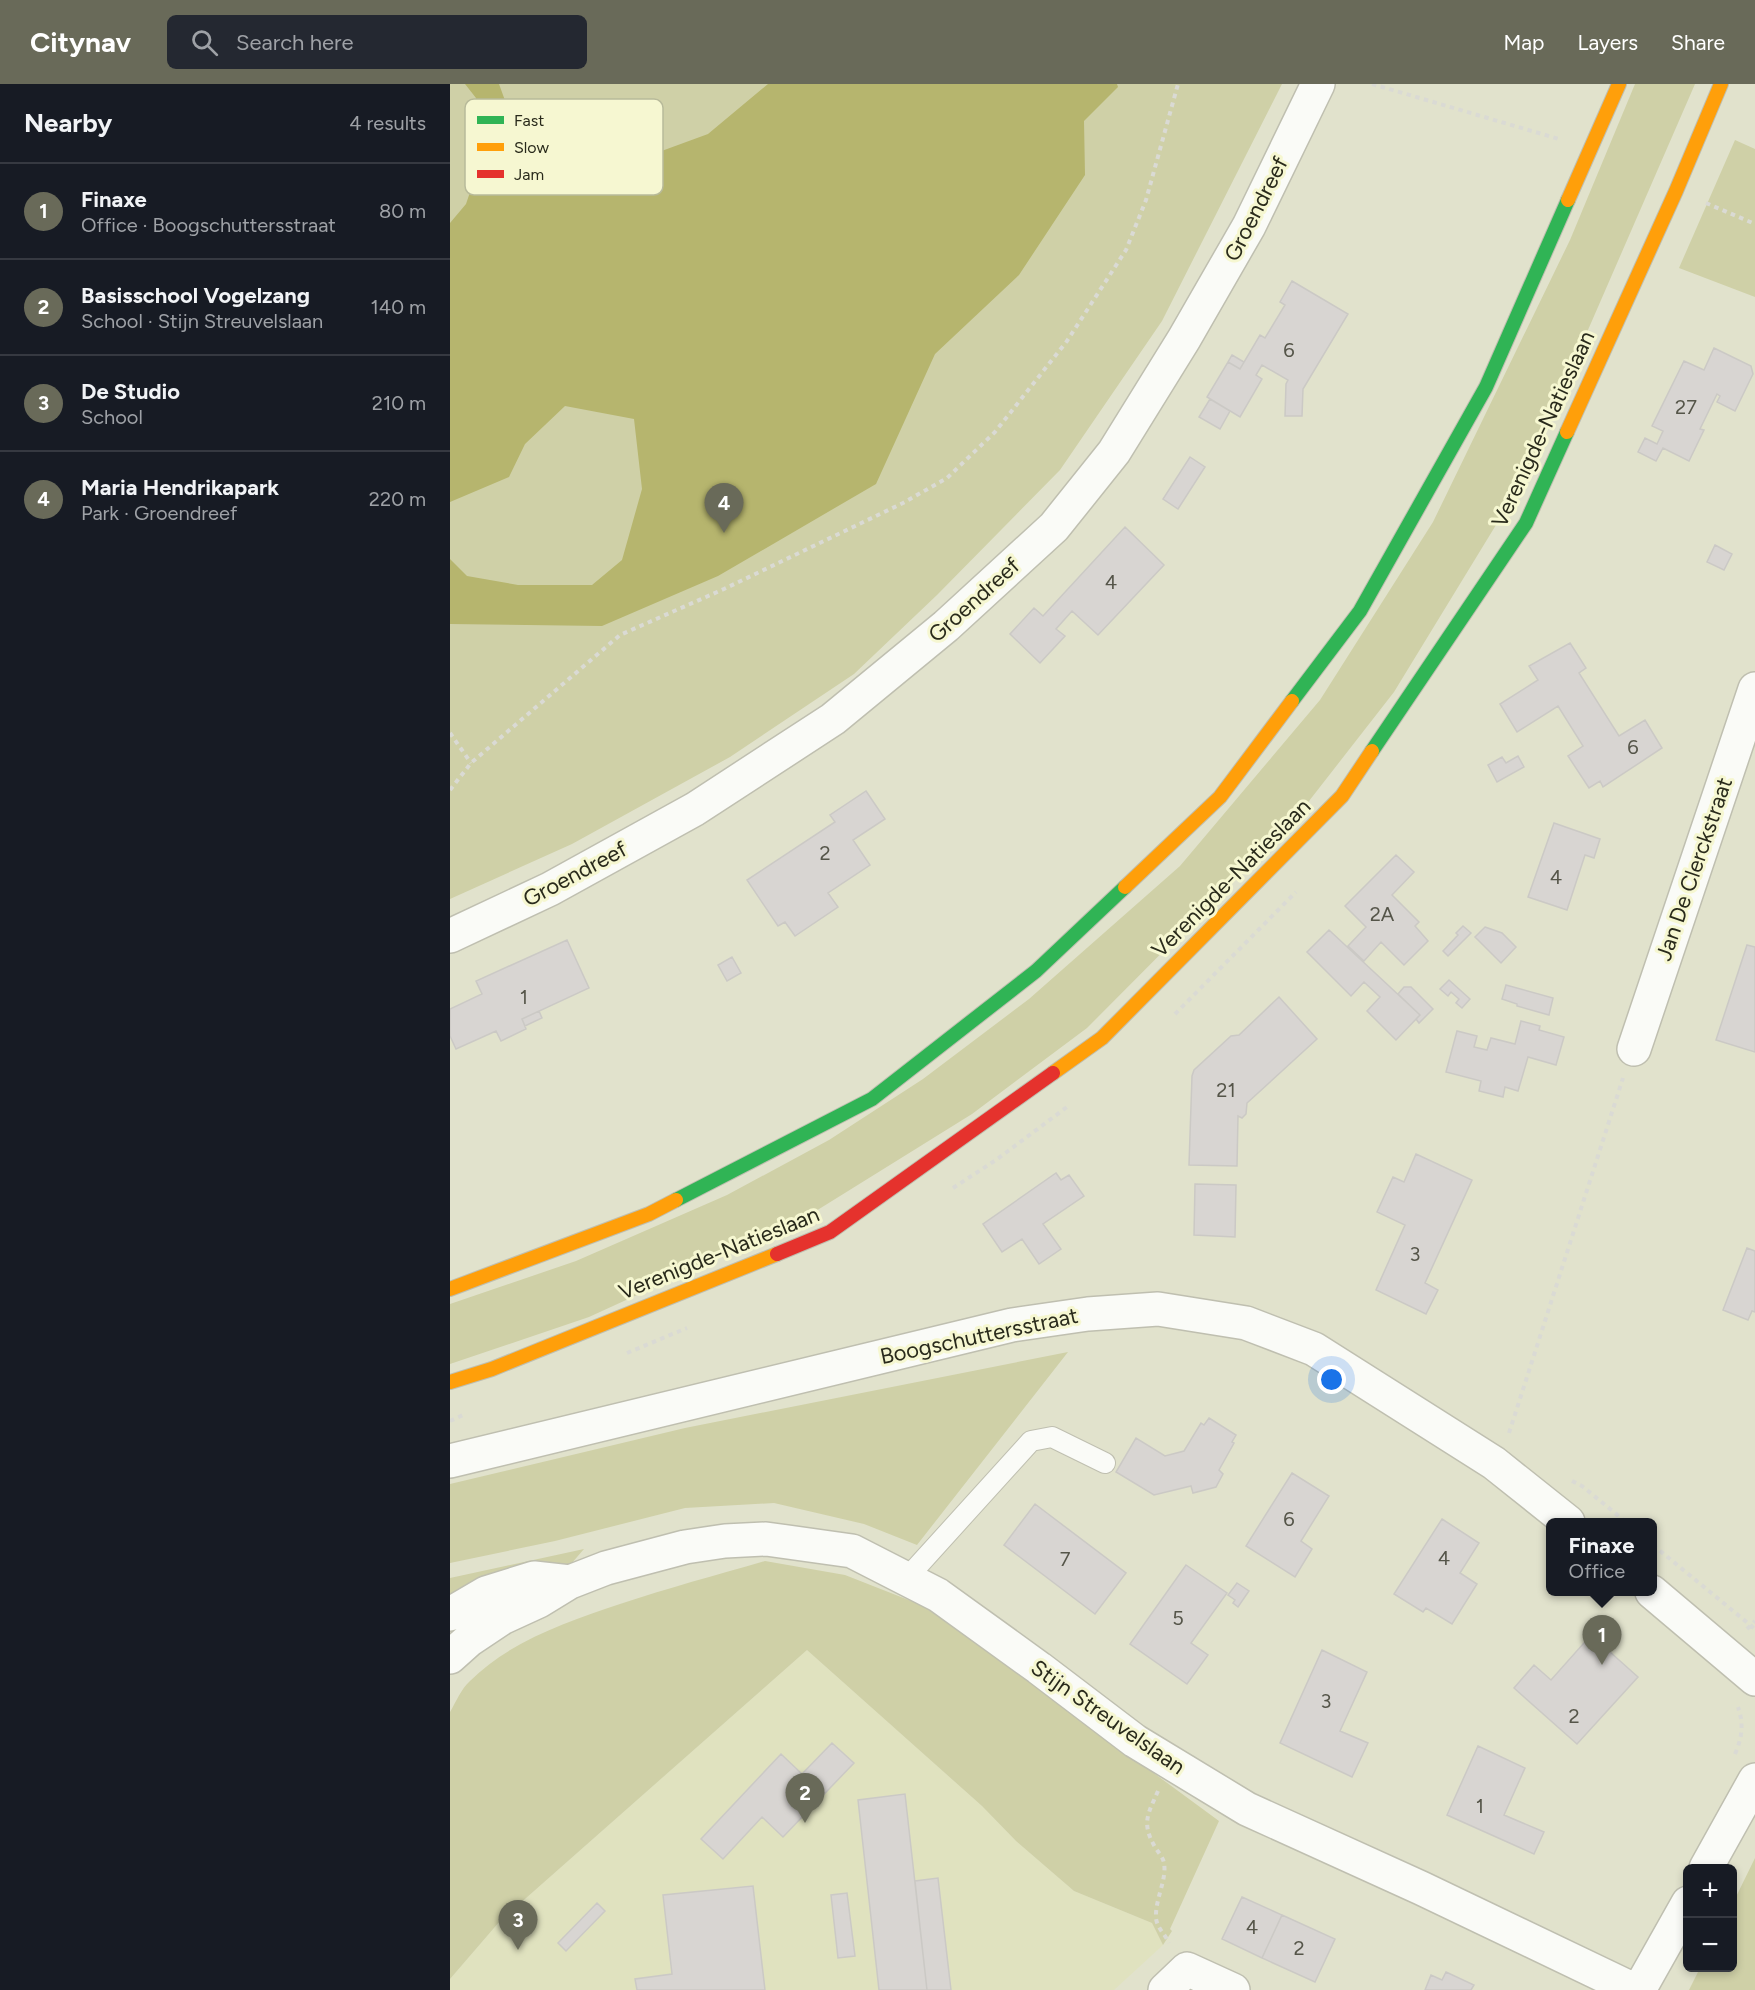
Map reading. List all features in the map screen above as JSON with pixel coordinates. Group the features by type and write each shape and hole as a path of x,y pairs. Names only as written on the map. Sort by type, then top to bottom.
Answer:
{"main road":[{"path":"450,1288 649,1215 872,1099 1036,971 1220,797 1360,611 1486,387 1619,84"},
{"name":"Verenigde-Natieslaan","path":"450,1382 492,1369 830,1232 1102,1038 1342,796 1526,523 1672,201 1721,84"}],"street":[{"name":"Groendreef","path":"450,936 550,889 685,815 833,719 946,626 1054,526 1114,452 1184,339 1250,226 1317,84"},
{"name":"Jan De Clerckstraat","path":"1634,1049 1755,689"},
{"name":"Boogschuttersstraat","path":"450,1461 1012,1325 1088,1314 1158,1309 1246,1323 1314,1349 1494,1464 1563,1518"},
{"name":"Stijn Streuvelslaan","path":"450,1657 469,1640 502,1618 539,1601 570,1582 606,1568 685,1547 725,1541 766,1539 852,1551 938,1595 1135,1741 1247,1809 1637,1990"},
{"name":"Stijn Streuvelslaan","path":"450,1614 486,1593 534,1578 570,1582"},
{"path":"1657,1596 1724,1652 1746,1691"},
{"path":"1709,1864 1755,1780"},
{"path":"1637,1990 1683,1912"},
{"path":"1173,1982 1187,1969 1233,1990"}],"lane":[{"path":"906,1579 1031,1441 1052,1437 1105,1463"}],"path":[{"path":"450,790 471,763 620,635 724,589 903,503 947,477 995,432 1067,341 1126,250 1146,200 1178,84"},
{"path":"1372,84 1559,139"},
{"path":"1555,150 1563,130"},
{"path":"1700,201 1755,224"},
{"path":"450,733 471,763"},
{"path":"1170,1019 1188,1004 1302,885"},
{"path":"1494,1464 1506,1443 1634,1049"},
{"path":"948,1191 996,1160 1073,1102"},
{"path":"616,1356 688,1328"},
{"path":"450,1421 469,1412"},
{"path":"1563,1475 1582,1486 1621,1518"},
{"path":"1657,1548 1755,1629"},
{"path":"1724,1652 1755,1622"},
{"path":"1734,1755 1742,1734 1746,1691"},
{"path":"1166,1761 1160,1787 1146,1815 1149,1836 1164,1861 1156,1919 1166,1937 1173,1982"}],"shaded area":[{"path":"450,84 1282,84 1162,321 1060,470 937,595 854,674 730,757 572,844 450,899"},
{"path":"465,84 499,84 504,99 476,99"},
{"path":"768,84 1117,84 1118,87 1084,121 1085,175 1019,275 935,354 876,484 718,576 602,626 450,624 450,559 467,576 518,585 592,585 622,560 642,489 634,419 565,406 525,444 509,477 450,502 450,223 466,204 469,195 663,195 663,150 708,134"},
{"path":"1635,84 1695,84 1521,484 1394,692 1295,819 1087,1028 972,1114 803,1219 589,1317 450,1364 450,1304 576,1261 727,1195 829,1140 923,1079 1029,999 1180,866 1320,700 1433,522 1570,240"},
{"path":"1735,140 1755,149 1755,297 1679,268"},
{"path":"1068,1352 917,1545 864,1524 774,1503 685,1508 555,1541 450,1563 450,1484 685,1428"},
{"path":"584,1549 571,1564 515,1574 450,1604 450,1578"},
{"path":"765,1561 845,1575 929,1608 1219,1821 1170,1929 1172,1931 1163,1945 1152,1923 1074,1891 807,1650 500,1921 450,1979 450,1712 464,1688 486,1667 540,1634 638,1598"},
{"path":"807,1650 1074,1891 1152,1923 1163,1945 1114,1990 450,1990 450,1979 500,1921"},
{"path":"1755,1858 1755,1990 1689,1990 1698,1972 1737,1972 1737,1895"}],"building":[{"path":"1292,281 1348,314 1303,389 1302,416 1285,416 1288,380 1262,365 1256,375 1262,379 1240,417 1207,397 1228,362 1240,369 1260,335 1265,338 1285,305 1280,302"},
{"path":"1714,348 1751,366 1753,374 1735,411 1717,402 1720,396 1717,394 1700,429 1704,430 1689,461 1663,448 1656,461 1638,452 1645,438 1657,444 1663,431 1652,426 1684,361 1704,370"},
{"path":"1232,355 1244,362 1240,369 1228,362"},
{"path":"1210,399 1230,411 1220,429 1199,417"},
{"path":"1190,457 1205,467 1178,509 1163,499"},
{"path":"1125,527 1164,565 1098,635 1072,611 1056,629 1065,636 1040,663 1010,634 1034,608 1043,616"},
{"path":"1715,545 1732,554 1724,570 1707,562"},
{"path":"1570,643 1586,668 1579,673 1619,736 1645,720 1662,748 1603,787 1600,781 1589,788 1568,756 1583,746 1558,706 1517,732 1500,704 1538,680 1529,666"},
{"path":"1518,756 1524,767 1497,782 1488,765 1502,757 1506,763"},
{"path":"866,791 885,819 853,840 870,865 828,893 838,907 795,936 785,922 778,926 747,880 835,822 830,815"},
{"path":"1554,823 1600,839 1594,858 1585,855 1567,910 1528,897"},
{"path":"1396,855 1414,872 1392,895 1419,922 1415,926 1428,941 1404,965 1381,942 1364,961 1348,946 1366,927 1345,906"},
{"path":"1463,926 1471,933 1448,956 1443,951"},
{"path":"1485,927 1502,933 1516,947 1501,963 1475,937"},
{"path":"1329,930 1420,1015 1396,1040 1367,1011 1380,997 1364,982 1351,996 1307,952"},
{"path":"567,940 589,988 522,1019 526,1029 501,1041 496,1031 456,1049 450,1036 450,1009 482,994 476,981"},
{"path":"1747,945 1755,947 1755,1052 1716,1040"},
{"path":"732,957 741,973 727,981 718,965"},
{"path":"1449,980 1470,999 1462,1008 1456,1003 1459,999 1451,992 1448,996 1440,989"},
{"path":"1506,985 1553,998 1549,1015 1502,999"},
{"path":"1404,987 1411,987 1433,1009 1419,1023 1416,1019 1420,1015 1398,994"},
{"path":"1279,997 1317,1039 1247,1103 1246,1114 1242,1118 1238,1116 1237,1166 1189,1165 1194,1070 1231,1036 1239,1035"},
{"path":"539,1011 542,1018 525,1026 522,1019"},
{"path":"1521,1021 1540,1026 1539,1030 1564,1037 1556,1065 1528,1057 1518,1091 1505,1087 1503,1097 1479,1091 1481,1081 1446,1072 1457,1031 1477,1036 1474,1047 1487,1050 1491,1038 1515,1044"},
{"path":"1416,1154 1472,1180 1425,1283 1438,1290 1426,1314 1376,1290 1405,1225 1377,1212 1393,1177 1404,1182"},
{"path":"1056,1173 1061,1180 1069,1175 1084,1196 1043,1224 1061,1249 1039,1264 1022,1239 1002,1252 983,1224"},
{"path":"1195,1184 1236,1185 1235,1237 1194,1235"},
{"path":"1747,1248 1755,1251 1755,1312 1752,1311 1748,1320 1723,1310"},
{"path":"1209,1418 1236,1435 1219,1470 1223,1474 1216,1487 1193,1493 1191,1486 1154,1495 1116,1472 1136,1438 1165,1456 1184,1451 1201,1423 1204,1425"},
{"path":"1292,1473 1329,1496 1301,1541 1312,1549 1295,1577 1246,1546"},
{"path":"1035,1504 1126,1573 1095,1614 1004,1545"},
{"path":"1442,1519 1479,1543 1460,1573 1477,1584 1452,1624 1426,1608 1423,1612 1394,1594"},
{"path":"1186,1565 1227,1593 1191,1643 1208,1655 1187,1684 1130,1644"},
{"path":"1237,1583 1249,1591 1238,1607 1233,1603 1235,1600 1228,1595"},
{"path":"1591,1635 1638,1677 1577,1744 1514,1688 1534,1665 1551,1680"},
{"path":"1322,1650 1367,1672 1340,1731 1368,1743 1352,1777 1280,1743"},
{"path":"832,1743 854,1763 783,1837 762,1817 723,1859 701,1839 781,1754 802,1774"},
{"path":"1478,1746 1525,1768 1504,1815 1544,1832 1534,1854 1447,1815"},
{"path":"905,1794 927,1990 879,1990 858,1800"},
{"path":"938,1878 951,1990 927,1990 915,1881"},
{"path":"753,1886 765,1990 637,1990 635,1979 672,1974 663,1895"},
{"path":"847,1893 855,1956 838,1958 831,1895"},
{"path":"1242,1897 1282,1915 1262,1958 1222,1939"},
{"path":"597,1903 605,1911 566,1951 558,1943"},
{"path":"1282,1915 1335,1939 1315,1982 1262,1958"},
{"path":"1446,1972 1474,1985 1471,1990 1425,1990 1431,1975 1442,1980"}],"traffic: fast":[{"path":"1292,701 1360,611 1486,387 1568,200"},
{"path":"1372,751 1526,523 1567,432"},
{"path":"676,1200 872,1099 1036,971 1125,887"}],"traffic: slow":[{"path":"1568,200 1619,84"},
{"path":"1567,432 1676,191 1721,84"},
{"path":"1125,887 1220,797 1292,701"},
{"path":"1053,1073 1102,1038 1342,796 1372,751"},
{"path":"450,1289 649,1214 676,1200"},
{"path":"450,1382 492,1369 777,1254"}],"traffic: jam":[{"path":"777,1254 830,1232 1053,1073"}],"place":[{"name":"Maria Hendrikapark","path":"724,533"},
{"name":"Finaxe","path":"1602,1665"},
{"name":"Basisschool Vogelzang","path":"805,1823"},
{"name":"De Studio","path":"518,1950"}]}
